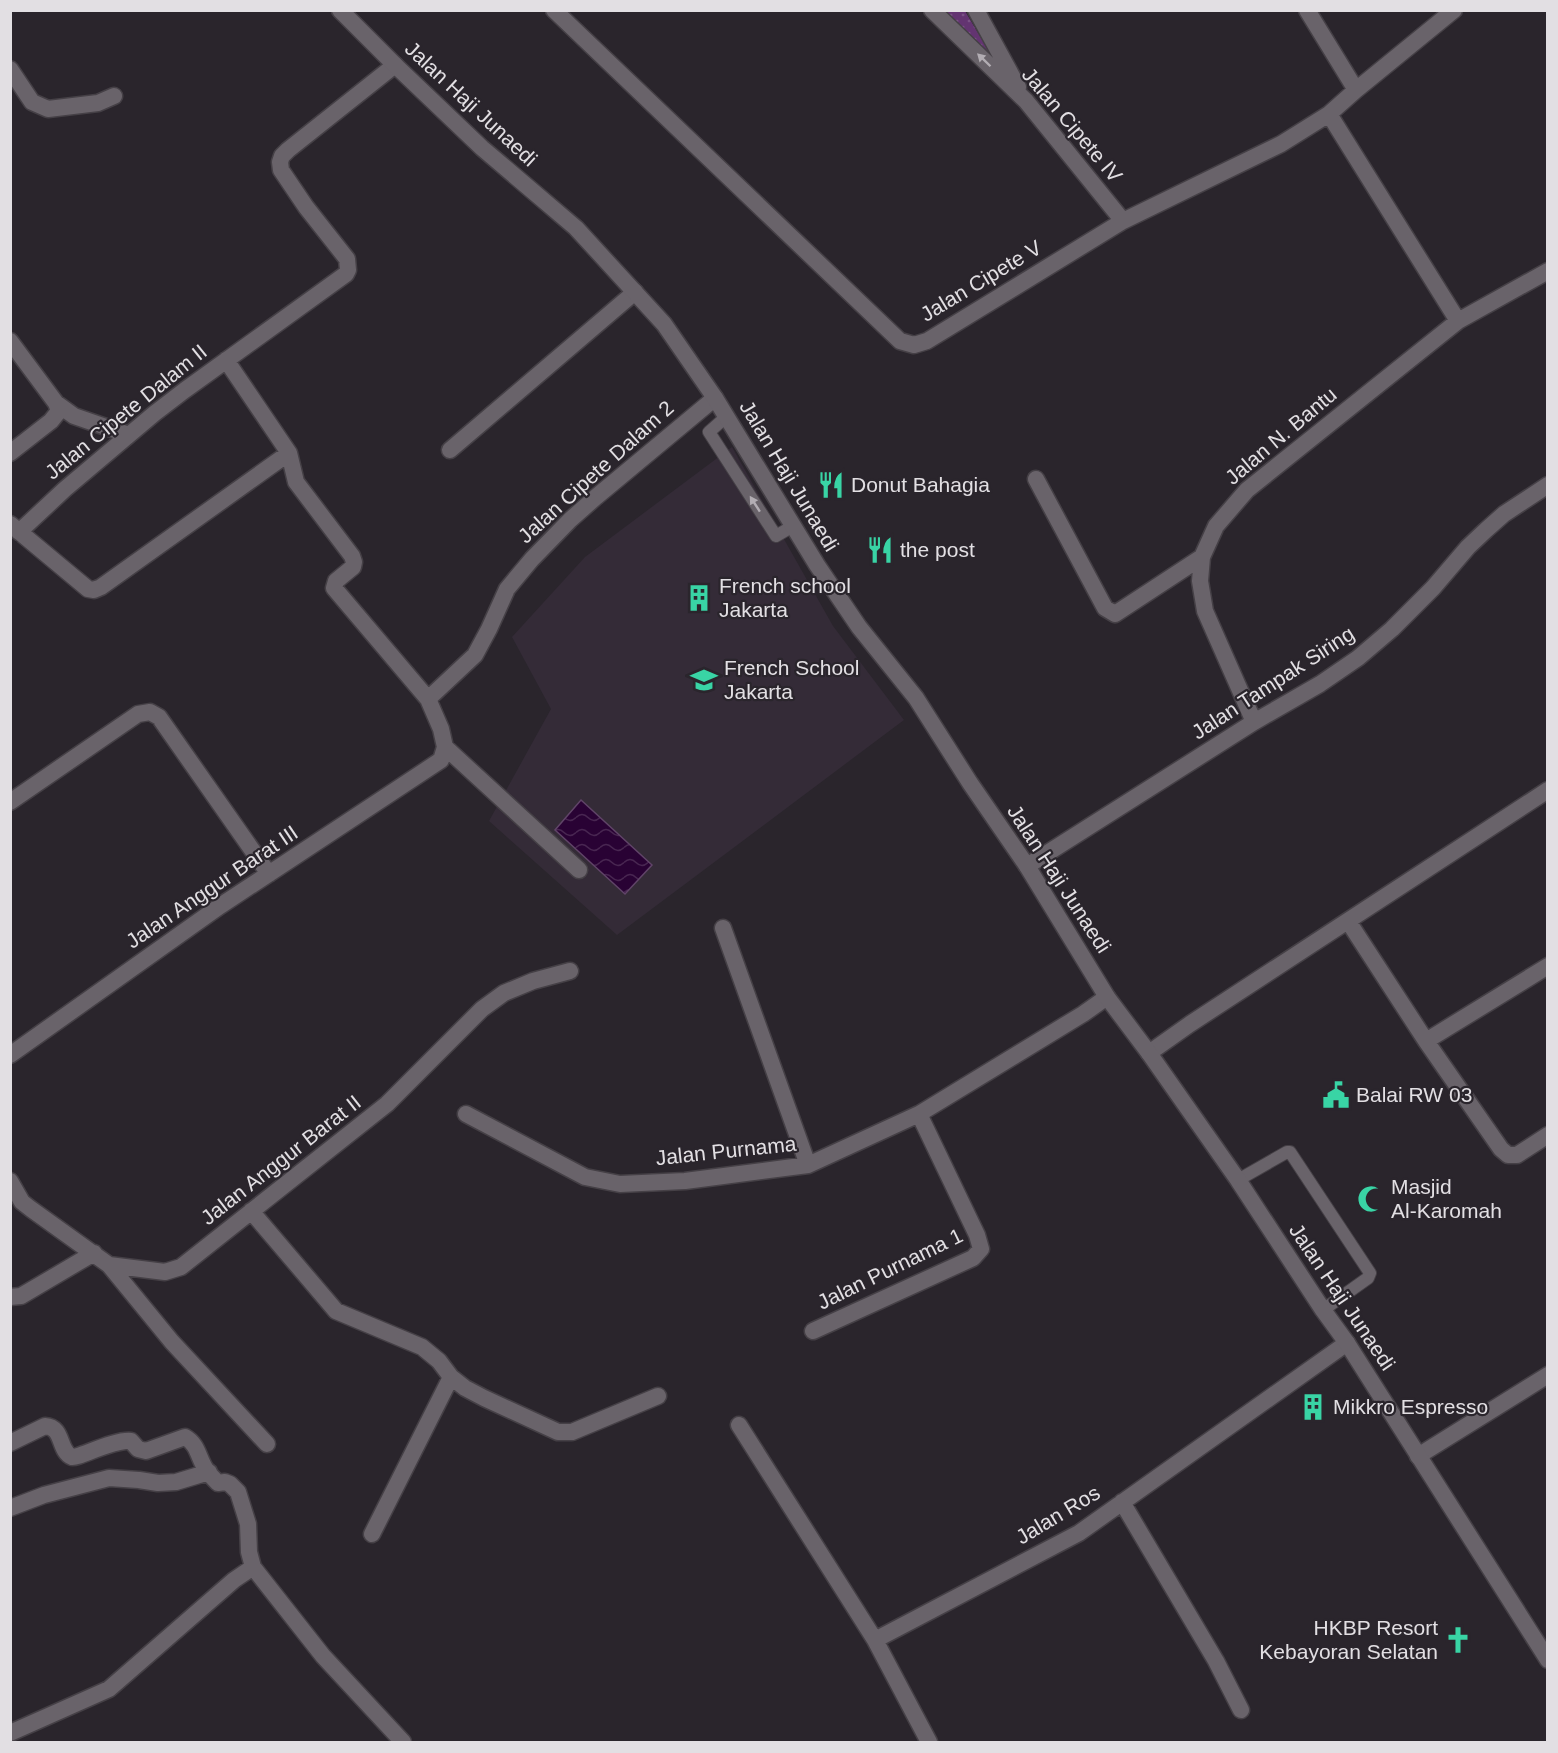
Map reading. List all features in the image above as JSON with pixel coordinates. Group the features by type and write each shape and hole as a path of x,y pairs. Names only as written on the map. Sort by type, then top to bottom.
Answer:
{"street":[{"name":"Jalan Haji Junaedi","path":"340,10 482,148 576,228 664,324 715,398 817,565 860,627 916,698 970,783 1027,866 1107,997 1238,1180 1323,1310 1347,1342 1548,1660"},
{"name":"Jalan Cipete V","path":"554,10 900,341 914,345 927,341 1123,221 1281,144 1329,114 1454,10"},
{"name":"Jalan Cipete IV","path":"932,10 1026,101 1123,221"},
{"path":"976,10 1026,101"},
{"path":"1307,10 1356,90"},
{"path":"226,360 346,274 347,259 306,207 281,170 280,162 288,150 395,65"},
{"path":"10,69 32,102 48,109 98,103 114,96"},
{"path":"1329,114 1458,321 1548,271"},
{"path":"450,450 634,291"},
{"name":"Jalan N. Bantu","path":"1254,722 1204,611 1200,582 1202,557 1216,526 1247,490 1458,321"},
{"path":"10,341 56,403 59,411 51,421 10,453"},
{"name":"Jalan Cipete Dalam II","path":"15,528 185,390 226,360 289,453 296,482 354,562 353,567 336,581 334,588 428,699"},
{"name":"Jalan Cipete Dalam 2","path":"428,699 475,654 507,590 532,559 596,497 715,398"},
{"path":"56,403 74,416 129,435"},
{"path":"15,528 88,589 94,590 289,453"},
{"path":"1036,479 1105,608 1110,612 1115,614 1202,557"},
{"name":"Jalan Tampak Siring","path":"1027,866 1358,658 1392,630 1486,530 1504,514 1548,484"},
{"path":"428,699 441,729 443,754 579,870"},
{"path":"10,802 138,714 150,712 159,717 269,874"},
{"name":"Jalan Anggur Barat III","path":"10,1055 220,906 443,754"},
{"path":"1149,1053 1548,790"},
{"path":"1348,921 1426,1041 1504,1152 1513,1156 1517,1155 1548,1135"},
{"path":"723,928 808,1165"},
{"path":"1426,1041 1548,966"},
{"name":"Jalan Anggur Barat II","path":"109,1265 165,1272 181,1267 387,1104 482,1009 504,993 533,981 570,971"},
{"name":"Jalan Purnama","path":"466,1114 585,1177 620,1184 685,1181 808,1165 919,1114 1107,997"},
{"name":"Jalan Purnama 1","path":"813,1331 974,1258 981,1249 977,1235 919,1114"},
{"path":"10,1181 22,1202 109,1265 172,1342 267,1444"},
{"path":"251,1211 336,1311 422,1347 439,1361 451,1377 484,1398 558,1432 572,1432 658,1396"},
{"path":"10,1297 21,1296 94,1253"},
{"name":"Jalan Ros","path":"875,1641 1079,1533 1347,1342"},
{"path":"1418,1456 1548,1375"},
{"path":"372,1534 451,1377"},
{"path":"739,1425 875,1641 929,1743"},
{"path":"10,1443 45,1426 56,1430 67,1452 76,1457 118,1441 131,1441 138,1449 146,1451 184,1437 193,1443 209,1472 218,1483 230,1484 238,1492 248,1524 249,1552 253,1567 322,1656 403,1743"},
{"path":"10,1508 45,1494 109,1478 158,1484 176,1482 209,1472"},
{"path":"1122,1502 1216,1661 1241,1710"},
{"path":"10,1733 108,1689 234,1580 253,1567"}],"lane":[{"path":"1238,1180 1290,1152 1370,1273 1368,1278 1323,1310"}],"shaded area":[{"path":"944,11 965,11 990,53"},
{"name":"French School Jakarta","path":"732,447 833,626 904,720 617,935 489,821 551,709 512,637 585,557"}],"water":[{"path":"581,800 652,865 625,894 555,830"}],"place":[{"name":"Donut Bahagia","path":"831,485"},
{"name":"the post","path":"880,550"},
{"name":"French school Jakarta","path":"699,598"},
{"name":"French School Jakarta","path":"704,680"},
{"name":"Balai RW 03","path":"1336,1095"},
{"name":"Masjid Al-Karomah","path":"1371,1199"},
{"name":"Mikkro Espresso","path":"1313,1407"},
{"name":"HKBP Resort Kebayoran Selatan","path":"1458,1640"}]}
